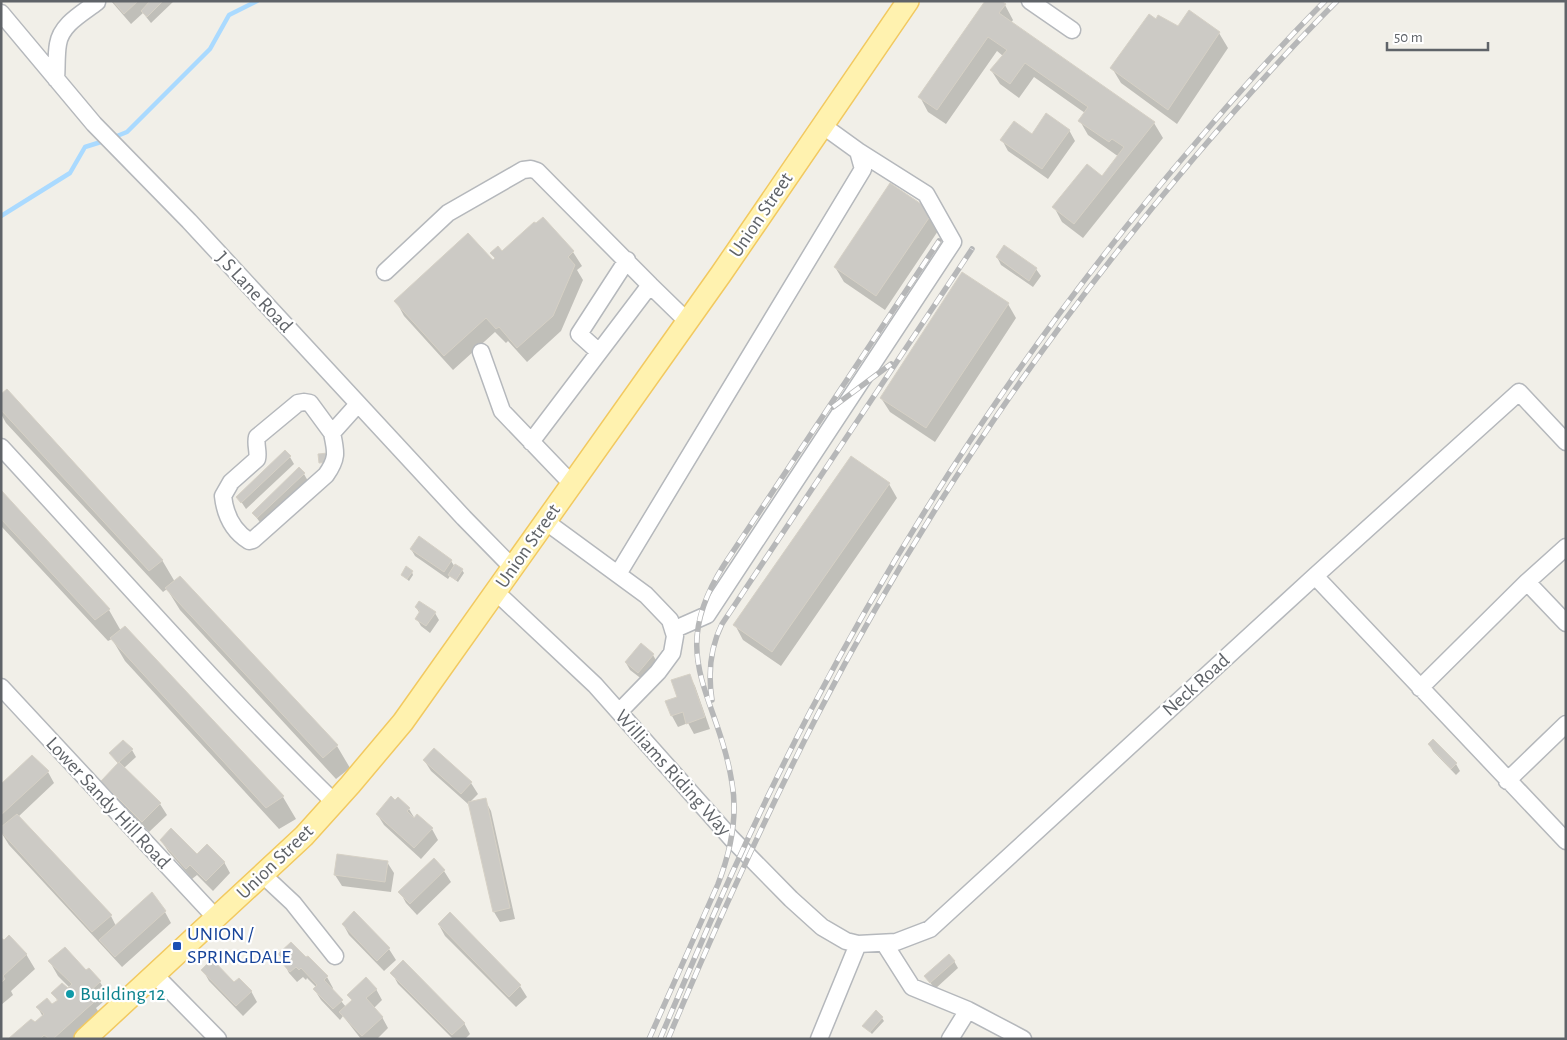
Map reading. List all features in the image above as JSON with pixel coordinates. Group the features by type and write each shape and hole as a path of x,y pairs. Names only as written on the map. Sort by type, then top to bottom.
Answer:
{"main road":[{"name":"Union Street","path":"85,1039 304,836 403,722 687,321 908,1"}],"street":[{"path":"73,20 78,1"},
{"path":"1030,1 1072,30"},
{"path":"56,79 58,42 64,30 73,20 97,2"},
{"name":"J S Lane Road","path":"1,13 100,130 189,221 464,518 512,567"},
{"path":"673,630 707,615 953,242 926,194 858,151 822,125"},
{"path":"618,574 863,170 858,151"},
{"path":"385,272 448,213 523,170 531,169 538,171 687,321"},
{"path":"600,352 579,334 627,260"},
{"path":"531,442 650,285"},
{"path":"481,352 502,411 572,484"},
{"name":"Neck Road","path":"858,944 896,942 930,929 1519,392 1566,442"},
{"path":"304,402 310,403 332,433 336,456 333,465 326,475 253,540 249,541 246,539 227,516 223,496 232,482 257,459 257,437 298,403 304,402"},
{"path":"332,433 358,404"},
{"path":"1,447 289,758 334,802"},
{"path":"546,521 646,595 670,620 675,636 672,653 658,672 619,712"},
{"path":"1420,688 1566,547"},
{"path":"1315,576 1507,781 1566,841"},
{"path":"1528,582 1566,623"},
{"name":"Williams Riding Way","path":"496,592 595,685 731,838 791,899 822,928 846,941 858,944"},
{"name":"Lower Sandy Hill Road","path":"1,687 216,918"},
{"path":"1507,781 1566,724"},
{"path":"263,875 293,903 335,956"},
{"path":"884,943 912,987 968,1010 1023,1039"},
{"path":"819,1039 858,944"},
{"path":"155,975 218,1039"},
{"path":"950,1039 968,1010"}],"building":[{"path":"113,1 138,1 124,14"},
{"path":"150,1 163,1 147,17 141,11"},
{"path":"985,1 1001,1 1006,4 999,13 1155,122 1074,224 1052,207 1087,164 1102,176 1124,147 1112,139 1109,142 1078,121 1088,107 1025,63 1010,84 990,70 1007,50 988,37 937,110 918,97"},
{"path":"1189,10 1220,32 1168,110 1110,68 1149,14 1156,19 1158,15 1178,26"},
{"path":"1046,113 1070,130 1042,169 1000,140 1014,121 1032,134"},
{"path":"890,183 933,212 876,296 834,267"},
{"path":"543,217 574,251 568,257 575,265 553,316 517,348 499,327 496,329 486,318 444,356 394,301 468,233 493,260 495,258 490,253 498,246 502,251 534,222 536,223"},
{"path":"1004,245 1037,268 1029,281 996,257"},
{"path":"962,272 1009,303 926,428 880,398"},
{"path":"7,389 163,560 149,571 1,410 1,394"},
{"path":"285,450 291,456 241,503 236,497"},
{"path":"328,453 329,462 319,463 318,454"},
{"path":"851,456 890,483 772,652 733,625"},
{"path":"299,467 305,473 257,518 252,513"},
{"path":"1,490 110,609 95,620 1,519"},
{"path":"419,536 452,560 444,572 410,549"},
{"path":"455,564 463,569 456,580 448,575"},
{"path":"406,566 413,571 407,579 401,575"},
{"path":"180,576 338,745 323,758 165,588"},
{"path":"419,601 436,612 426,626 415,619 420,611 415,607"},
{"path":"125,626 284,796 266,808 110,638"},
{"path":"641,643 654,654 638,673 625,662"},
{"path":"690,674 705,717 686,724 683,712 671,716 665,701 677,697 671,680"},
{"path":"1433,739 1457,763 1451,769 1428,744"},
{"path":"123,740 133,749 118,763 109,753"},
{"path":"434,748 472,782 461,794 423,760"},
{"path":"32,755 49,771 1,815 1,784"},
{"path":"119,762 161,803 142,822 101,781"},
{"path":"391,796 395,800 398,797 410,808 407,811 414,818 417,814 433,828 414,848 376,814"},
{"path":"486,798 510,908 493,912 468,802"},
{"path":"17,814 112,915 92,932 1,832 1,827"},
{"path":"171,828 197,854 207,844 225,862 206,881 190,865 186,869 160,840"},
{"path":"337,854 388,861 385,882 334,875"},
{"path":"434,858 445,870 410,904 398,892"},
{"path":"152,892 166,911 115,957 99,940"},
{"path":"354,911 390,948 377,961 342,924"},
{"path":"450,912 521,985 509,997 438,924"},
{"path":"9,935 27,954 3,976 5,979 1,983 1,938 4,940"},
{"path":"291,942 328,976 324,980 343,1000 333,1009 313,989 317,985 301,968 299,970 296,967 290,972 281,962 284,960 278,954"},
{"name":"Building 12","path":"65,947 86,970 89,968 101,981 86,995 94,1002 53,1039 44,1035 40,1039 8,1039 31,1019 35,1022 44,1014 36,1007 47,998 52,1004 58,1000 51,993 62,983 68,988 72,984 48,961"},
{"path":"949,954 955,961 930,983 924,976"},
{"path":"212,959 234,982 239,978 252,991 236,1006 201,970"},
{"path":"403,960 465,1023 452,1035 390,973"},
{"path":"366,977 377,989 366,998 383,1017 362,1036 339,1012 352,1000 347,995"},
{"path":"876,1010 883,1017 870,1032 862,1026"}],"waterway":[{"path":"112,138 127,132 210,49 229,15 257,1"},
{"path":"1,216 70,173 85,147 104,141"}],"railway":[{"path":"660,1039 732,873 790,750 852,634 941,486 988,414 1038,343 1143,205 1245,86 1325,1"},
{"path":"668,1039 777,795 817,716 899,568 943,497 1038,357 1140,223 1246,98 1337,1"},
{"path":"649,1039 718,884 732,835 734,809 732,783 717,724 701,675 697,651 698,625 707,597 724,565 939,241"},
{"path":"712,700 710,681 711,661 715,642 722,624 972,249"},
{"path":"833,407 891,364"}],"place":[{"name":"UNION / SPRINGDALE","path":"177,946"},
{"name":"Building 12","path":"70,994"}]}
